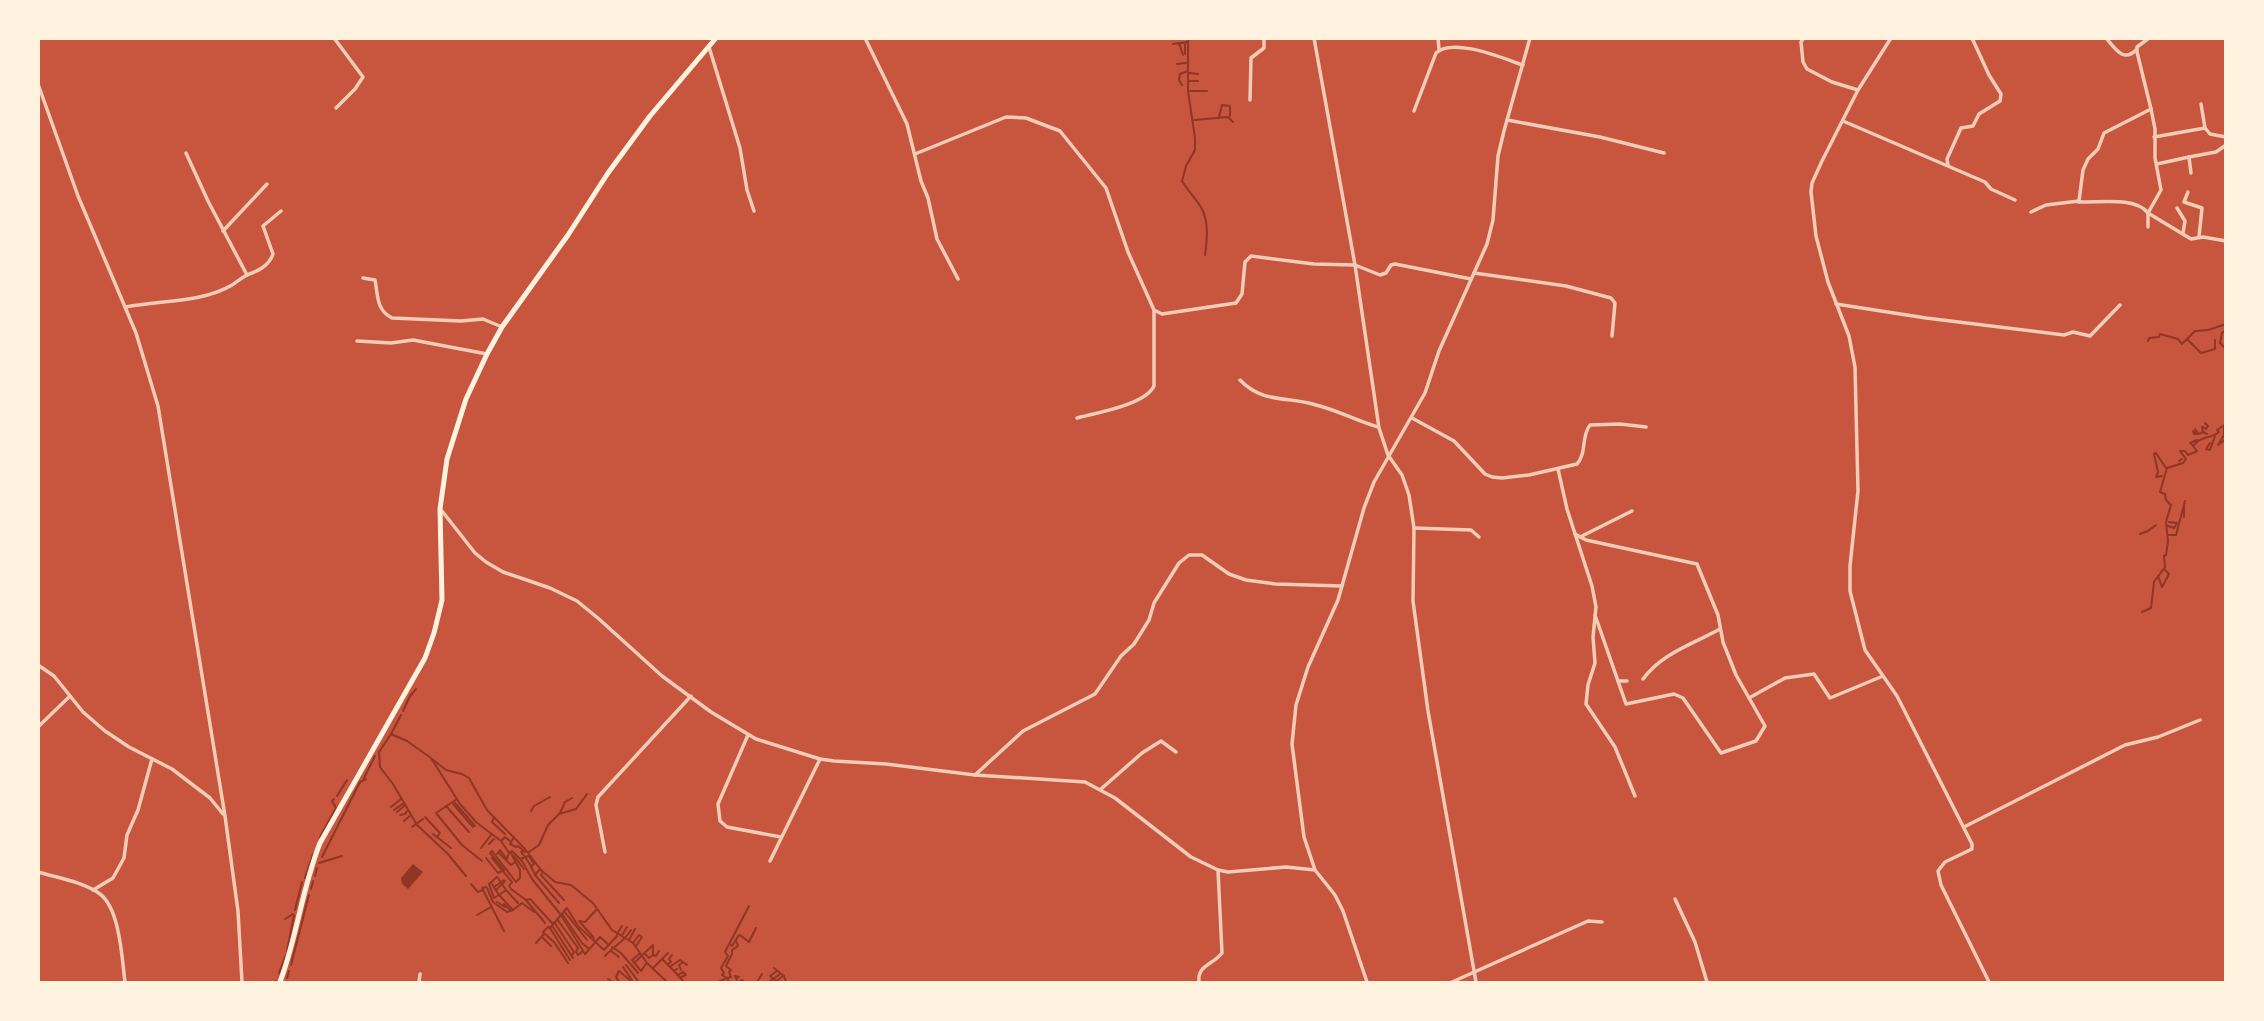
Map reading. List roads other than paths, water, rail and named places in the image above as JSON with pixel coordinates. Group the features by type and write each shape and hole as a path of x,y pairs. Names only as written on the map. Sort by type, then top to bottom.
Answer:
{"main road":[{"path":"279,982 320,843 425,658 434,633 442,600 440,509 446,459 457,421 487,354 502,327 568,235 608,173 650,116 716,38"}],"street":[{"path":"334,38 363,77 336,108"},
{"path":"865,38 907,124 921,181 929,198 937,239 958,279"},
{"path":"1250,100 1251,58 1264,48 1264,38"},
{"path":"1314,38 1354,265 1379,428 1388,454 1406,485 1414,528 1413,601 1428,711 1476,982"},
{"path":"1414,111 1439,49 1438,38"},
{"path":"1367,982 1343,911 1335,895 1315,870 1304,837 1293,762 1293,728 1299,691 1342,586 1364,508 1388,454 1412,418 1424,393 1439,351 1491,231 1499,156 1530,38"},
{"path":"1804,38 1801,48 1807,69 1832,82 1858,90"},
{"path":"1891,38 1858,90 1816,174 1811,192 1816,236 1836,304 1851,343 1856,391 1858,491 1850,591 1866,650 1897,695 1964,827 1972,849 1945,862 1938,871 1941,885 1989,982"},
{"path":"1948,166 1947,159 1961,128 1973,126 1979,114 2000,101 2001,94 1972,38"},
{"path":"2106,38 2119,54 2125,56 2129,56 2149,38"},
{"path":"709,47 740,148 747,190 754,211"},
{"path":"1439,49 1460,47 1523,65"},
{"path":"2137,49 2155,123 2156,164 2161,190 2148,213 2148,227"},
{"path":"38,84 78,196 146,360 164,434 225,816 237,911 242,982"},
{"path":"2201,104 2205,128 2210,134 2225,137"},
{"path":"2077,202 2083,170 2088,159 2101,145 2104,133 2151,109"},
{"path":"915,154 1006,117 1026,118 1060,131 1106,187 1128,252 1154,310 1154,386 1151,394 1137,401 1077,418"},
{"path":"1507,120 1664,152"},
{"path":"1843,121 1985,182 1991,189 2015,200"},
{"path":"2154,137 2205,128"},
{"path":"2156,164 2216,152 2225,145"},
{"path":"186,153 223,232 247,275"},
{"path":"2189,157 2191,173"},
{"path":"223,232 267,184"},
{"path":"2188,192 2184,202 2203,208 2199,237"},
{"path":"2031,212 2046,205 2077,202 2131,203 2144,208 2191,239 2199,237 2225,241"},
{"path":"2177,208 2185,221 2183,233"},
{"path":"126,307 211,293 258,271 274,254 263,226 281,211"},
{"path":"1154,310 1162,314 1236,303 1242,295 1245,262 1251,256 1314,264 1354,265 1380,275 1395,264 1471,279"},
{"path":"1474,273 1566,286 1611,298 1615,303 1612,336"},
{"path":"363,278 375,280 377,301 382,310 392,318 461,321 482,319 502,327"},
{"path":"1836,304 2064,335 2073,332 2090,335 2120,305"},
{"path":"357,341 391,343 412,340 487,354"},
{"path":"1240,380 1267,398 1318,405 1379,428"},
{"path":"1412,418 1454,441 1485,474 1502,478 1574,466 1580,461 1586,430 1590,425 1646,427"},
{"path":"1558,469 1564,498 1575,534 1592,586 1595,615 1626,704 1674,694 1683,698 1721,753 1756,741 1765,726 1736,675 1723,642 1718,615 1697,564 1586,540 1575,534"},
{"path":"440,509 475,553 486,562 503,572 550,588 577,601 662,676 748,735 820,759 889,764 975,775 1077,780 1115,798 1191,857 1218,870 1228,872 1286,867 1315,870"},
{"path":"1580,537 1632,511"},
{"path":"1414,528 1471,530 1479,537"},
{"path":"975,775 1023,731 1095,694 1121,656 1134,644 1149,620 1154,603 1179,563 1189,555 1202,555 1229,574 1246,580 1275,584 1342,586"},
{"path":"1595,615 1592,637 1595,663 1588,685 1586,704 1615,747 1636,796"},
{"path":"1643,679 1655,666 1685,645 1720,629"},
{"path":"38,665 54,676 83,712 105,731 182,776 210,798 225,816"},
{"path":"1749,698 1793,675 1814,674 1830,698 1883,676"},
{"path":"1618,681 1627,681"},
{"path":"38,727 70,696"},
{"path":"605,852 596,806 598,797 691,696"},
{"path":"1964,827 2125,745 2158,737 2200,720"},
{"path":"748,735 718,804 720,821 727,827 781,837"},
{"path":"1100,790 1142,753 1161,741 1176,752"},
{"path":"93,890 113,878 124,858 127,835 138,810 152,758"},
{"path":"770,861 820,759"},
{"path":"1199,982 1198,974 1201,969 1222,954 1218,870"},
{"path":"38,872 93,890 109,904 116,922 124,982"},
{"path":"1675,899 1695,942 1707,982"},
{"path":"1452,982 1588,921 1602,922"},
{"path":"419,982 420,974"}],"waterway":[{"path":"1188,38 1188,91 1195,150 1186,166 1182,181 1200,206 1206,220 1205,255"},
{"path":"1173,44 1188,42"},
{"path":"1179,43 1183,55"},
{"path":"1185,44 1185,54"},
{"path":"1177,64 1186,63"},
{"path":"1182,85 1180,74 1188,71"},
{"path":"1189,73 1198,74"},
{"path":"1189,81 1198,81"},
{"path":"1190,91 1207,91"},
{"path":"1219,117 1222,105 1230,106 1230,116"},
{"path":"1194,120 1228,117 1233,122"},
{"path":"2148,341 2160,334 2178,339 2182,344 2195,331 2226,324"},
{"path":"2226,330 2222,333 2220,343 2226,349"},
{"path":"2187,339 2201,353 2215,349 2215,340"},
{"path":"2203,427 2206,429 2208,426 2205,423"},
{"path":"2142,612 2151,608 2154,582 2165,567 2164,556 2168,541 2166,522 2171,505 2165,494 2160,492 2167,468 2183,463 2186,459 2180,451 2185,451 2188,455 2197,451 2193,446 2196,443 2216,434 2219,432 2217,430 2226,424"},
{"path":"2202,427 2207,434"},
{"path":"2224,427 2224,435 2218,445 2226,439"},
{"path":"2195,429 2199,434 2203,432"},
{"path":"2195,432 2193,431 2198,434"},
{"path":"2210,443 2206,449 2210,450 2215,436"},
{"path":"2193,445 2190,443 2197,440"},
{"path":"2162,476 2156,477 2158,472 2154,454 2156,453 2166,468"},
{"path":"2168,535 2176,535 2185,501"},
{"path":"2184,506 2184,517"},
{"path":"2168,526 2174,528 2177,523 2169,522"},
{"path":"2140,534 2156,525"},
{"path":"2158,576 2162,587 2169,574 2164,569"},
{"path":"403,711 416,689"},
{"path":"401,715 391,734 407,741 431,758 460,804 476,822 501,841 509,853 512,851 522,861 585,954 600,937 609,945"},
{"path":"391,734 379,752 380,767 417,825 447,853 466,876"},
{"path":"364,778 375,756"},
{"path":"432,759 446,770 469,778 487,810 525,849 541,870 555,882 571,885 593,903 612,930 633,943 647,963 667,982"},
{"path":"322,857 360,782 366,779"},
{"path":"337,796 347,780"},
{"path":"529,852 539,845 548,825 559,814 576,809 587,794"},
{"path":"531,811 534,806 550,797"},
{"path":"560,813 565,802 572,798"},
{"path":"320,837 336,808 332,801 334,799"},
{"path":"391,807 401,799"},
{"path":"457,799 436,813 462,845 482,861"},
{"path":"394,810 404,803"},
{"path":"455,803 475,826"},
{"path":"453,804 473,827"},
{"path":"397,812 404,806"},
{"path":"446,806 469,832"},
{"path":"400,815 407,811"},
{"path":"404,821 411,815"},
{"path":"425,817 440,833 437,837"},
{"path":"494,818 492,822 505,834"},
{"path":"412,827 423,819"},
{"path":"433,834 451,848"},
{"path":"481,848 491,835"},
{"path":"501,841 505,837 510,841"},
{"path":"514,837 510,844 525,852"},
{"path":"489,844 494,839"},
{"path":"497,854 500,850 507,859 509,853"},
{"path":"492,851 516,882 520,878 520,870 511,853"},
{"path":"486,858 498,873 504,870 490,853 492,851"},
{"path":"523,851 521,852 525,857 529,856 534,864 531,867 535,874"},
{"path":"499,853 511,865 515,862"},
{"path":"305,878 313,854"},
{"path":"319,863 342,856"},
{"path":"514,856 524,869"},
{"path":"521,859 525,857 531,866"},
{"path":"492,858 512,882 509,886 511,889 526,900 545,923"},
{"path":"315,876 317,868"},
{"path":"540,869 535,875 559,903"},
{"path":"543,872 541,875 564,900"},
{"path":"497,877 489,884 494,898 499,895 513,910 522,903 534,912"},
{"path":"492,884 499,895 506,890 498,878"},
{"path":"494,887 504,880"},
{"path":"311,889 313,881"},
{"path":"496,890 505,881"},
{"path":"295,910 302,882"},
{"path":"471,884 478,892 483,890"},
{"path":"486,887 482,888 504,931"},
{"path":"487,888 493,902 507,912 513,910"},
{"path":"506,890 518,903"},
{"path":"291,965 309,895"},
{"path":"526,900 530,899 552,923"},
{"path":"497,902 505,907 504,904 511,911"},
{"path":"718,982 727,978 722,975 724,973 721,968 728,956 725,952 749,906"},
{"path":"477,915 491,907"},
{"path":"536,943 567,908 578,926 604,950 617,936"},
{"path":"594,938 579,921 585,922 596,910"},
{"path":"564,911 587,940"},
{"path":"285,919 293,914"},
{"path":"562,914 588,948"},
{"path":"287,951 294,915"},
{"path":"557,919 578,948 578,955 583,951"},
{"path":"554,922 574,952 572,955"},
{"path":"617,934 622,926"},
{"path":"553,927 573,958"},
{"path":"622,935 627,927"},
{"path":"550,928 570,960"},
{"path":"740,935 749,942 756,928"},
{"path":"629,940 635,929"},
{"path":"605,956 631,930"},
{"path":"545,934 568,963"},
{"path":"633,943 639,935 642,937 636,946"},
{"path":"730,944 732,946 739,935"},
{"path":"542,937 551,946"},
{"path":"729,982 727,978 731,977 731,970 726,966 732,950 738,946 736,941"},
{"path":"634,963 653,945 653,955"},
{"path":"612,947 621,953 638,973"},
{"path":"611,951 619,957"},
{"path":"645,954 649,958 656,956 659,951"},
{"path":"662,959 668,953"},
{"path":"639,954 632,960 641,971 646,964"},
{"path":"279,973 286,955"},
{"path":"668,964 672,955"},
{"path":"653,968 662,959 674,971"},
{"path":"671,966 680,960 687,965"},
{"path":"681,970 679,965 682,963"},
{"path":"626,965 638,981 636,982"},
{"path":"623,967 632,980"},
{"path":"774,968 784,976 786,982"},
{"path":"677,969 674,971 684,982"},
{"path":"287,978 289,971"},
{"path":"619,982 616,977 619,971 631,981"},
{"path":"776,981 770,976 777,971"},
{"path":"678,975 683,972 686,975 681,977"},
{"path":"757,982 762,974"},
{"path":"769,982 780,974"},
{"path":"737,980 735,976 739,977"},
{"path":"775,982 783,976"},
{"path":"608,979 613,982"},
{"path":"739,982 744,982"}]}
